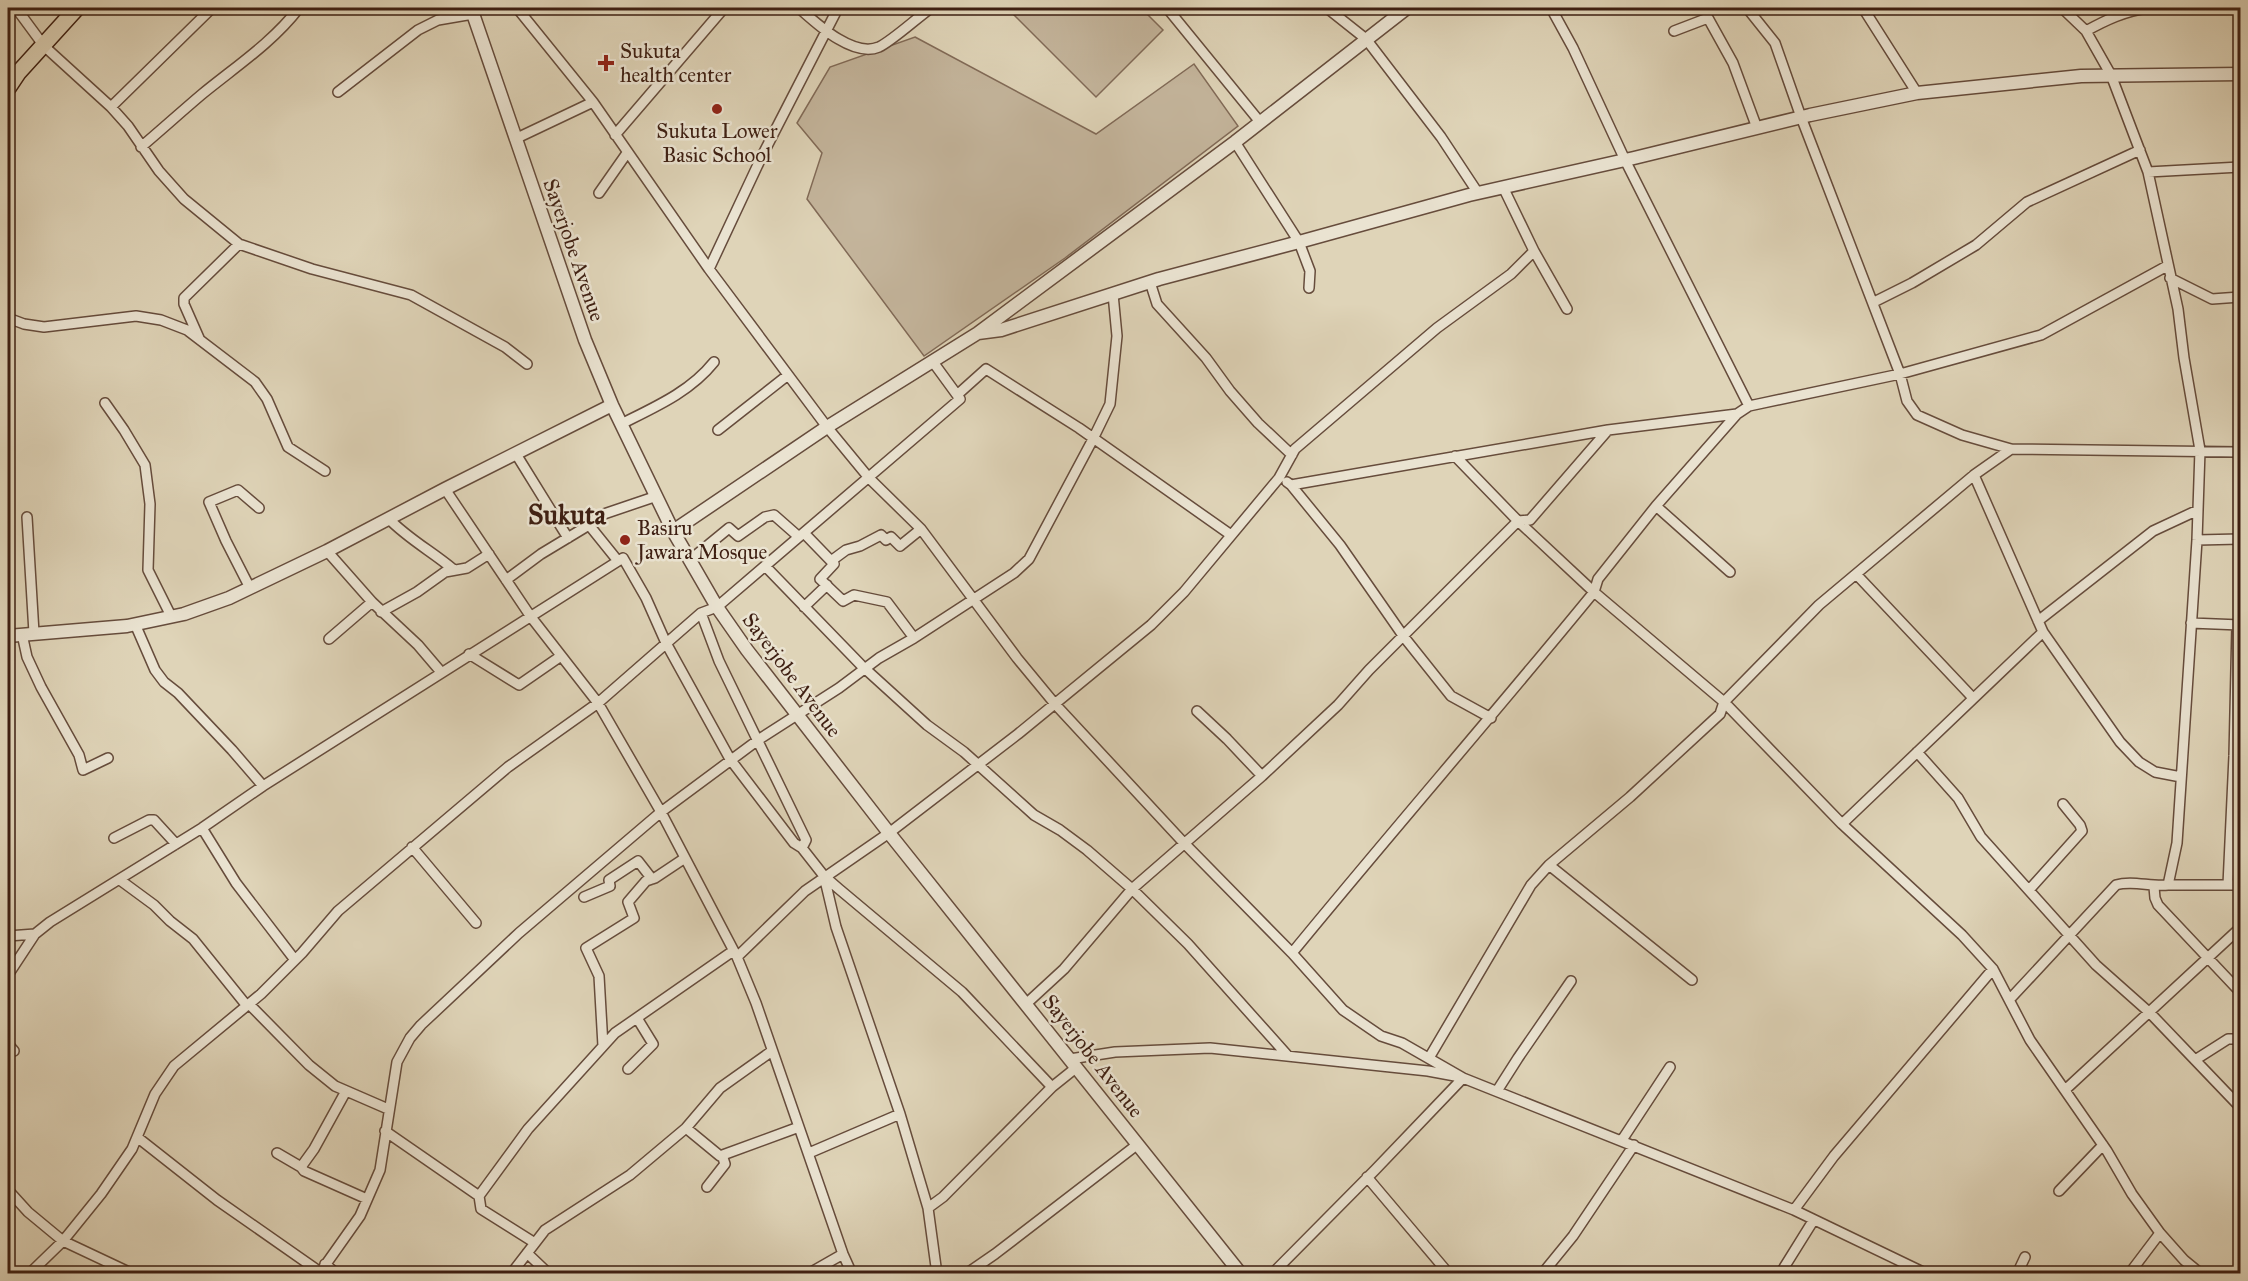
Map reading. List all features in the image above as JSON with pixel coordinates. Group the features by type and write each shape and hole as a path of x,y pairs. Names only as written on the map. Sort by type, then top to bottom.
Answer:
{"main road":[{"path":"8,88 18,73 77,8"}],"street":[{"path":"16,8 44,46 111,107 128,126 141,147 184,199 239,244 312,269 411,295 505,347 527,364"},
{"path":"111,107 212,8"},
{"path":"141,147 202,94 247,60 287,23 299,8"},
{"path":"516,8 593,102 709,269 827,428 869,477 921,529 972,600 1055,704 1183,842 1292,953 1343,1010 1381,1036 1402,1043 1463,1078"},
{"path":"615,135 724,8"},
{"path":"799,8 826,32 859,49 878,47 931,8"},
{"path":"709,269 762,156 838,8"},
{"path":"1167,8 1260,122"},
{"path":"1327,8 1366,39 1441,138 1478,193"},
{"path":"674,531 827,428 978,333 1235,142 1407,8"},
{"path":"1551,8 1573,48 1625,160 1749,406"},
{"path":"1747,8 1775,43 1801,117 1874,302 1900,374 1906,401 1917,415 1962,435 2011,449 2241,452"},
{"path":"1863,8 1917,93"},
{"path":"2062,8 2086,31 2111,75 2148,172 2178,309 2200,450 2197,540 2178,843 2168,885"},
{"path":"2086,31 2130,10 2148,8"},
{"path":"338,92 418,30 438,20 472,11"},
{"name":"Sayerjobe Avenue","path":"472,11 568,294 612,405 674,531 717,607 747,650 889,832 1241,1274"},
{"path":"1674,31 1708,18 1733,63 1757,128"},
{"path":"978,333 1001,330 1150,282 1478,193 1801,117 1917,93 2081,76 2241,74"},
{"path":"515,139 593,102"},
{"path":"1235,142 1299,242 1310,271 1309,288"},
{"path":"1874,302 1912,283 1976,245 2027,202 2140,150"},
{"path":"599,193 627,153"},
{"path":"2148,172 2241,166"},
{"path":"1503,187 1534,251 1567,309"},
{"path":"201,341 184,304 184,298 239,244"},
{"path":"535,1243 481,1209 479,1196 528,1129 615,1033 735,954 805,891 889,832 978,764 1151,625 1184,592 1279,478 1295,449 1437,328 1511,274 1534,251"},
{"path":"1292,953 1418,801 1491,718 1594,592 1598,579 1656,506 1737,414 1749,406 1900,374 2041,335 2167,266"},
{"path":"2170,278 2212,299 2241,297"},
{"path":"1150,282 1157,304 1206,358 1230,391 1258,423 1292,456"},
{"path":"321,1270 360,1216 380,1170 397,1062 410,1038 421,1025 519,933 661,812 730,759 798,716 879,658 1014,573 1029,559 1110,404 1117,336 1113,294"},
{"path":"8,318 24,324 44,327 136,316 161,320 187,330 255,382 267,399 288,447 325,471"},
{"path":"621,424 681,392 704,374 714,362"},
{"path":"30,1274 63,1241 101,1194 132,1149 155,1094 174,1066 248,1005 295,960 338,910 508,767 598,703 701,613 717,607 960,399 933,362"},
{"path":"957,395 986,369 1079,428 1231,535"},
{"path":"718,430 788,375"},
{"path":"105,403 145,465 150,504 148,570 171,616"},
{"path":"8,636 135,624 171,616 229,598 327,551 612,405"},
{"path":"1291,485 1608,430 1737,414"},
{"path":"1026,1004 1064,969 1132,889 1183,842 1262,776 1338,705 1369,670 1518,521 1530,520 1608,430"},
{"path":"1430,1058 1531,885 1549,865 1630,797 1720,714 1724,702 1819,605 1974,475 2011,449"},
{"path":"516,454 568,538"},
{"path":"1455,456 1518,521 1594,592 1724,702 1842,824 1962,935 1993,969 2030,1040 2103,1145 2132,1194 2160,1233 2184,1260 2201,1274"},
{"path":"1974,475 2043,632 2120,742 2139,762 2155,772 2181,777"},
{"path":"1279,478 1291,485 1340,545 1404,637 1451,696 1491,718"},
{"path":"445,489 531,617 598,703 661,812 735,954 756,1003 843,1254 852,1274"},
{"path":"250,588 226,541 210,502 238,490 259,507"},
{"path":"506,580 590,525 601,515 657,495"},
{"path":"1656,506 1730,572"},
{"path":"2038,621 2153,531 2198,510"},
{"path":"690,560 729,528 738,536 765,517 774,515 802,535 834,564 820,579 843,601 854,596 887,602 914,638"},
{"path":"27,517 27,657 79,755 83,770 108,758"},
{"path":"388,518 402,533 433,552 454,570"},
{"path":"590,525 618,561"},
{"path":"831,561 846,550 860,546 881,535 886,540 891,537 900,546 921,529"},
{"path":"2197,540 2241,539"},
{"path":"327,551 381,612 418,645 441,672"},
{"path":"381,612 401,602 445,572 467,567 489,554"},
{"path":"8,975 35,934 50,922 202,828 263,786 623,558 646,598 666,643 730,759 794,843 802,848 825,876 962,992 1052,1088"},
{"path":"765,567 865,668 927,725 978,764 1034,815 1060,830 1087,850 1132,889 1188,944 1288,1056"},
{"path":"1856,574 1973,698"},
{"path":"804,607 827,585"},
{"path":"329,639 372,602"},
{"path":"701,613 720,662 806,840 802,848"},
{"path":"2191,623 2239,625 2237,756 2228,885"},
{"path":"135,624 155,670 164,682 178,693 263,786"},
{"path":"1842,824 2043,632"},
{"path":"469,654 519,685 561,656"},
{"path":"1197,711 1262,776"},
{"path":"1917,752 1958,798 1981,837 2096,965 2150,1013 2241,1107"},
{"path":"2030,890 2082,831 2080,825 2063,804"},
{"path":"114,838 149,820 154,820 176,844"},
{"path":"202,828 236,883 295,960"},
{"path":"412,847 476,923"},
{"path":"603,1046 599,976 586,948 634,918 628,902 646,881 685,858"},
{"path":"584,897 610,886 609,880 638,861 652,879"},
{"path":"1549,865 1692,980"},
{"path":"825,876 836,927 900,1114 928,1208 937,1274"},
{"path":"120,880 154,905 193,939 248,1005 309,1065 335,1086 388,1109"},
{"path":"2010,999 2116,885 2124,882 2154,887 2241,885"},
{"path":"2154,887 2158,905 2241,992"},
{"path":"2065,1090 2241,928"},
{"path":"8,936 35,934"},
{"path":"1794,1210 1834,1156 1993,969"},
{"path":"1497,1091 1571,981"},
{"path":"628,1069 653,1044 637,1018"},
{"path":"2195,1060 2228,1039 2241,1040"},
{"path":"928,1208 943,1197 1052,1088 1073,1063 1115,1052 1166,1048 1210,1048 1428,1071 1463,1078 1794,1210 1911,1270 1927,1274"},
{"path":"511,1274 545,1230 630,1175 686,1128 720,1088 772,1051"},
{"path":"1622,1140 1670,1067"},
{"path":"1272,1274 1463,1078"},
{"path":"301,1167 314,1149 346,1091"},
{"path":"809,1153 900,1114"},
{"path":"686,1128 720,1156 799,1127"},
{"path":"385,1131 479,1196"},
{"path":"137,1137 217,1200 321,1270 337,1274"},
{"path":"966,1274 1138,1144"},
{"path":"1542,1274 1573,1236 1634,1145"},
{"path":"2059,1191 2103,1145"},
{"path":"277,1153 301,1167 304,1172 367,1199"},
{"path":"707,1187 725,1164 722,1155"},
{"path":"1367,1178 1449,1274"},
{"path":"8,1190 28,1212 63,1241 133,1274"},
{"path":"1780,1274 1813,1221"},
{"path":"2129,1274 2160,1233"},
{"path":"527,1253 549,1274"},
{"path":"808,1274 843,1254"},
{"path":"2017,1274 2025,1257"}],"shaded area":[{"path":"1007,8 1141,8 1163,30 1096,97"},
{"path":"915,37 1096,134 1194,64 1238,126 1065,258 924,356 807,199 822,153 797,123 830,67"}],"place":[{"name":"Sukuta health center","path":"606,63"},
{"name":"Sukuta Lower Basic School","path":"717,109"},
{"name":"Basiru Jawara Mosque","path":"625,540"}],"district":[{"name":"Sukuta","path":"567,515"}]}
